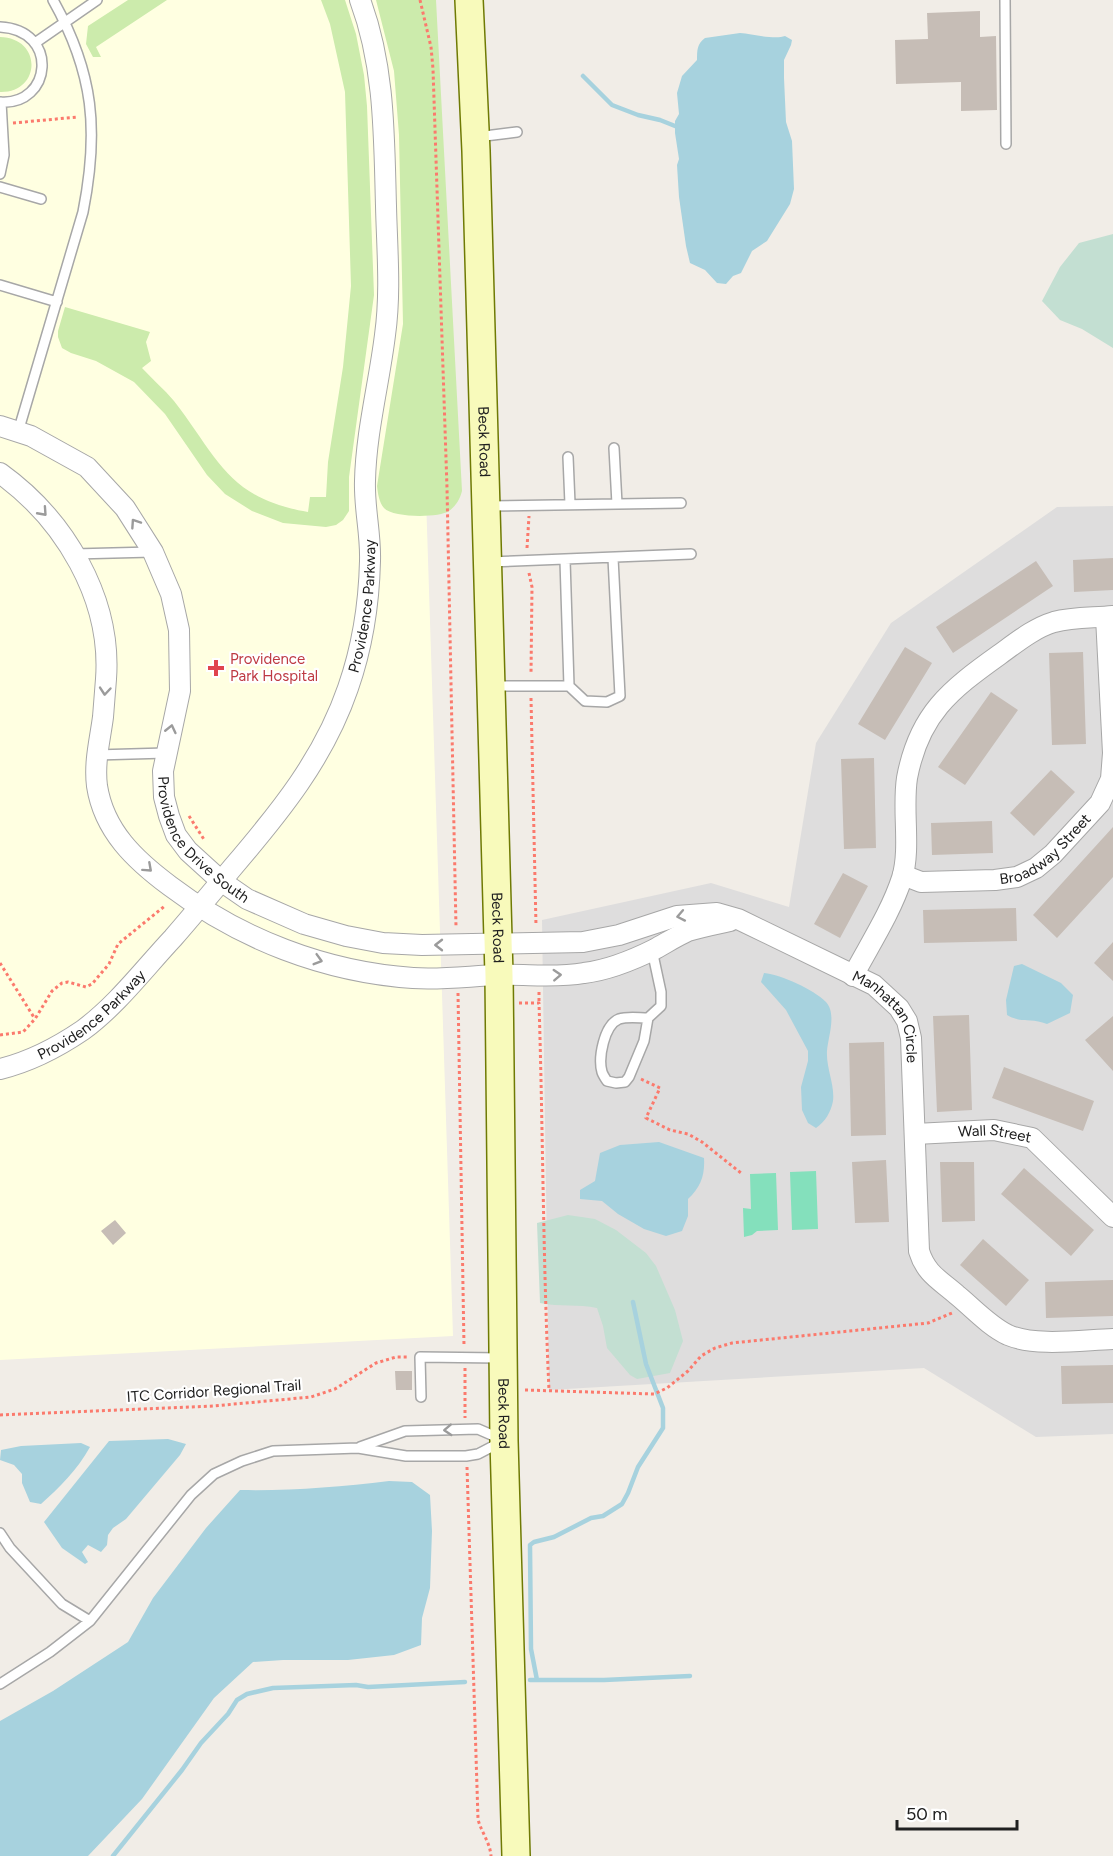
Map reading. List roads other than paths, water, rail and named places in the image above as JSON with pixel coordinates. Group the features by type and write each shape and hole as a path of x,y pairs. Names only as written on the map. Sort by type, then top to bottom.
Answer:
{"main road":[{"name":"Beck Road","path":"469,0 499,975 504,1441 516,1856"}],"street":[{"name":"Providence Parkway","path":"0,1070 18,1065 54,1047 82,1030 116,1000 279,814 310,768 333,727 349,687 364,620 370,562 364,482 386,333 389,291 381,80 373,42 360,0"},
{"name":"Providence Drive South","path":"9,429 32,436 87,467 125,508 153,552 171,594 179,640 180,691 166,753 163,780 164,797 169,816 176,835 188,851 221,881 247,899 304,924 346,936 383,942 456,945 583,942 619,935 677,916 717,913 738,919 853,976"},
{"path":"0,473 18,486 58,529 74,554 96,601 105,646 103,716 96,755 97,782 100,802 111,829 125,848 155,875 199,908 261,941 342,967 411,978 583,974 611,968 687,932 738,919"},
{"name":"Manhattan Circle","path":"1109,617 1069,619 1038,628 960,683 947,695 919,738 908,775 905,793 903,875 853,976 874,985 888,996 899,1008 911,1038 917,1236 922,1263 930,1275 1007,1335 1024,1340 1041,1341 1113,1339"},
{"name":"Broadway Street","path":"903,875 921,882 995,880 1017,877 1036,868 1053,854 1100,803 1111,779 1113,753 1109,617"},
{"path":"647,926 652,950"},
{"path":"597,940 601,970"},
{"name":"Wall Street","path":"915,1134 994,1130 1032,1138 1113,1217"}],"lane":[{"path":"9,429 57,302 83,212 90,176 91,116 81,64 65,22 53,0"},
{"path":"35,43 98,0"},
{"path":"1005,0 1006,144"},
{"path":"0,27 23,32 35,43 42,61 42,73 37,84 29,93 19,100 0,102 4,155 0,174"},
{"path":"475,137 517,132"},
{"path":"0,187 41,199"},
{"path":"0,285 57,302"},
{"path":"615,448 617,504"},
{"path":"568,457 570,504"},
{"path":"485,506 681,503"},
{"path":"74,554 153,552"},
{"path":"487,562 692,554"},
{"path":"490,686 569,686 585,700 607,702 620,696 613,558"},
{"path":"565,560 569,686"},
{"path":"96,755 166,753"},
{"path":"648,1018 624,1017 616,1020 606,1034 602,1050 602,1072 607,1081 625,1082 644,1041 648,1018 661,1006 662,992 652,950"},
{"path":"421,1397 420,1357 504,1358"},
{"path":"358,1448 405,1431 478,1429 504,1441"},
{"path":"0,1684 50,1652 90,1621 191,1495 214,1474 242,1461 273,1451 358,1448 406,1456 466,1456 478,1454 504,1441"},
{"path":"0,1533 10,1548 62,1604 90,1621"}],"water":[{"path":"740,33 770,37 785,36 792,40 784,60 784,78 786,122 792,141 794,189 790,204 767,241 752,251 741,273 733,276 726,284 717,283 705,270 690,263 679,197 677,165 679,159 675,121 679,114 677,93 682,76 697,60 700,43 705,38"},
{"path":"1022,964 1061,983 1073,995 1070,1013 1047,1024 1012,1018 1007,1015 1006,1000 1014,966"},
{"path":"764,973 797,983 820,997 829,1007 831,1026 827,1057 833,1101 827,1116 816,1128 808,1123 802,1110 801,1087 808,1061 808,1051 786,1010 761,982"},
{"path":"659,1142 704,1158 703,1175 696,1190 688,1199 688,1216 682,1231 666,1236 644,1229 618,1214 602,1201 580,1199 580,1190 595,1181 600,1153 620,1145"},
{"path":"168,1439 186,1444 180,1455 126,1519 113,1528 108,1535 107,1545 101,1552 88,1545 82,1552 88,1562 85,1564 62,1548 44,1522 109,1441"},
{"path":"81,1443 90,1447 80,1463 41,1504 30,1502 22,1483 22,1474 14,1465 0,1460 1,1450 21,1446"},
{"path":"389,1481 412,1482 430,1495 432,1531 430,1588 422,1618 421,1645 394,1655 348,1660 253,1662 214,1698 142,1799 88,1856 0,1856 0,1721 53,1691 128,1642 153,1598 206,1528 240,1490 315,1488"}],"waterway":[{"path":"583,76 612,105 675,126"},
{"path":"537,1680 531,1649 530,1545 554,1537 591,1518 603,1516 622,1504 638,1467 663,1428 663,1408 646,1364 633,1302"},
{"path":"530,1680 604,1680 690,1676"},
{"path":"113,1856 201,1743 228,1714 237,1700 247,1694 273,1688 356,1685 368,1687 465,1682"}],"place":[{"name":"Providence Park Hospital","path":"216,668"}]}
